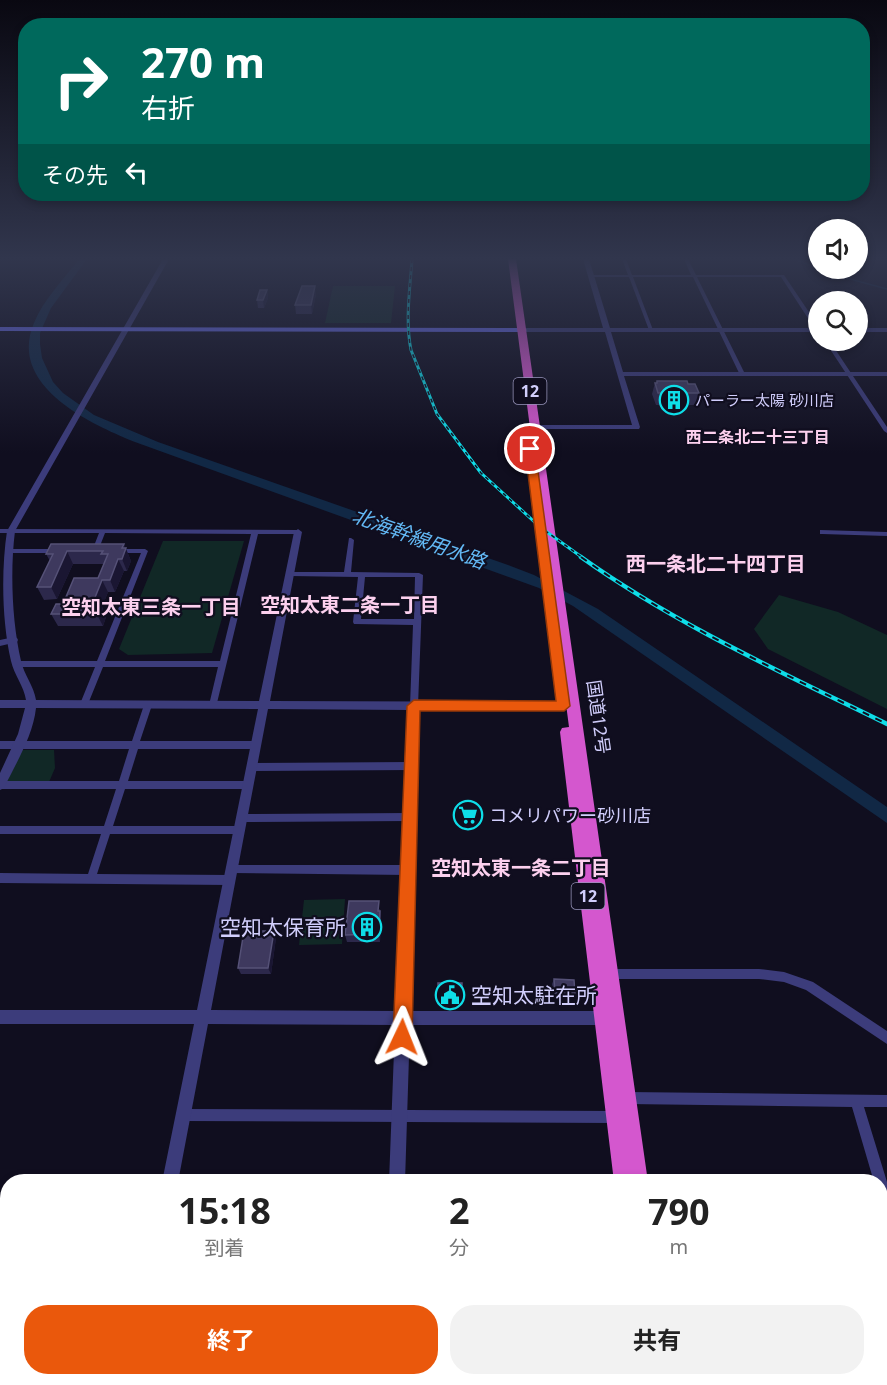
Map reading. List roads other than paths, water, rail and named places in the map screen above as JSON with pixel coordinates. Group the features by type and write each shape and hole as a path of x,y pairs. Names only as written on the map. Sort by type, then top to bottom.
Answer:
{"highway":[{"name":"国道12号","path":"517,324 544,520"},
{"name":"国道12号","path":"517,324 535,427 546,540 604,974 615,1117 623,1174"},
{"name":"国道12号","path":"609,1018 627,1098 637,1174"}],"main road":[{"path":"0,329 518,330"}],"street":[{"path":"128,324 11,531 8,551 14,640 17,664 31,695 32,704 27,725 0,785 248,785"},
{"path":"535,427 636,427 605,324"},
{"path":"649,324 651,330"},
{"path":"719,324 742,374"},
{"path":"518,330 808,330"},
{"path":"868,330 887,330"},
{"path":"833,351 887,431"},
{"path":"620,374 887,374"},
{"path":"0,531 298,532 172,1174"},
{"path":"95,551 104,531"},
{"path":"213,705 255,532"},
{"path":"822,532 887,534"},
{"path":"347,574 351,540"},
{"path":"8,551 62,551"},
{"path":"84,551 144,551 84,704"},
{"path":"290,574 419,574 397,1174"},
{"path":"362,574 357,622 417,622"},
{"path":"0,602 11,600"},
{"path":"0,643 14,640"},
{"path":"17,664 222,664"},
{"path":"0,704 568,706"},
{"path":"91,879 148,705"},
{"path":"0,745 256,745"},
{"path":"252,766 412,766"},
{"path":"0,830 107,830 410,817"},
{"path":"0,878 91,879 408,870"},
{"path":"604,974 759,974 784,977 809,986 887,1038"},
{"path":"0,1017 609,1018"},
{"path":"627,1098 887,1101"},
{"path":"856,1101 878,1174"},
{"path":"183,1115 615,1117"}],"water":[{"name":"北海幹線用水路","path":"34,324 44,324 40,333 42,358 53,382 63,393 94,415 158,442 534,575 598,609 887,807 887,823 573,606 539,588 135,442 97,425 58,399 42,384 32,366 29,345"}],"railway":[{"path":"408,324 411,350 437,414 481,473 540,527 583,558"},
{"path":"581,557 692,626 887,724"}],"place":[{"name":"パーラー太陽 砂川店","path":"674,400"},
{"name":"コメリパワー砂川店","path":"468,815"},
{"name":"空知太保育所","path":"367,927"},
{"name":"空知太駐在所","path":"450,995"}],"district":[{"name":"西二条北二十三丁目","path":"758,437"},
{"name":"西一条北二十四丁目","path":"716,563"},
{"name":"空知太東二条一丁目","path":"350,604"},
{"name":"空知太東三条一丁目","path":"151,606"},
{"name":"空知太東一条二丁目","path":"521,867"}]}
